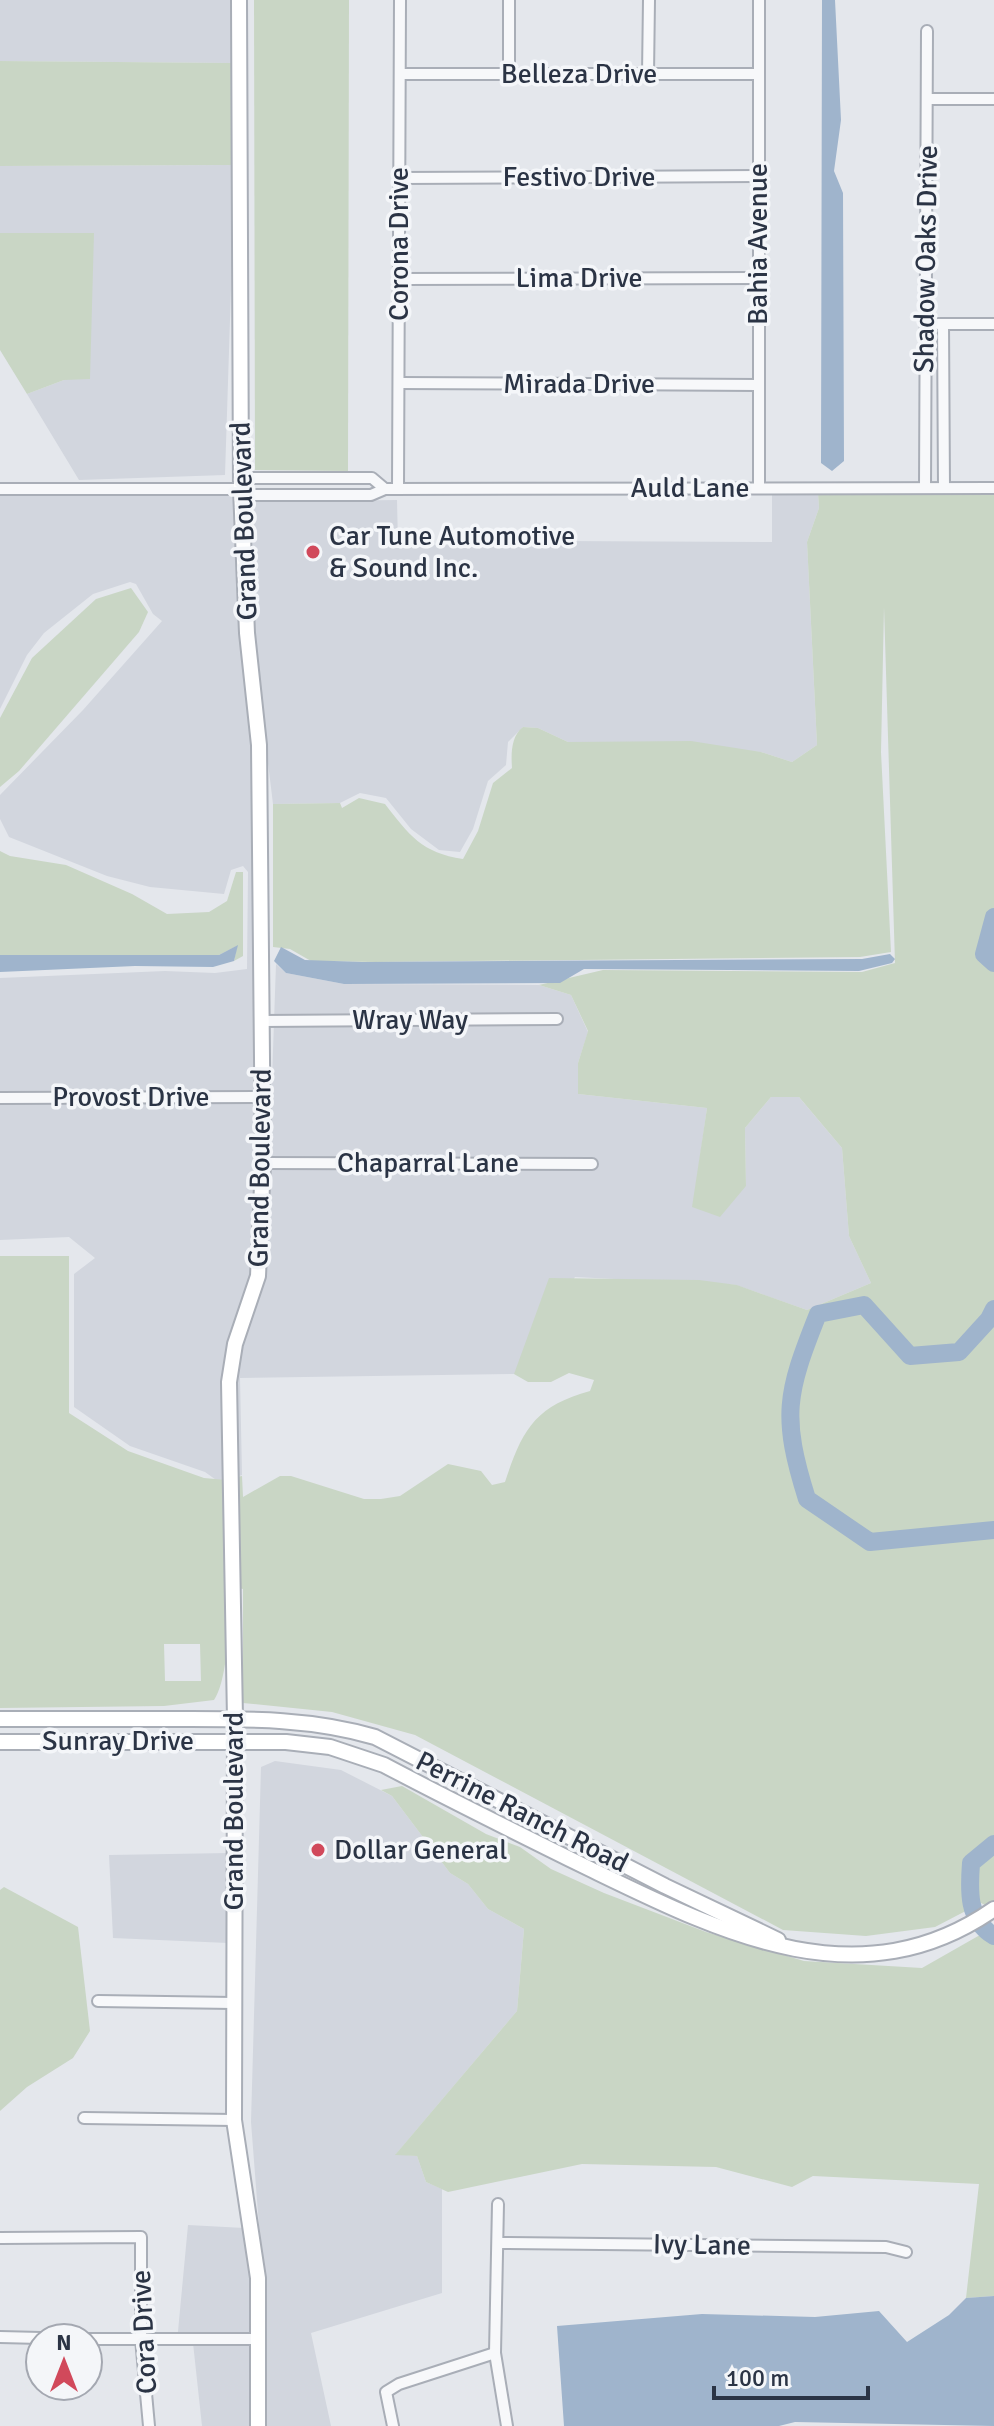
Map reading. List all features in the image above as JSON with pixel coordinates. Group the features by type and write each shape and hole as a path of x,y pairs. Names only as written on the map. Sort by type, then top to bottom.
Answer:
{"street":[{"name":"Grand Boulevard","path":"239,0 241,488 247,633 259,745 263,1163 258,1276 235,1344 229,1382 235,1719 233,2003 234,2120 258,2278 258,2426"},
{"name":"Corona Drive","path":"398,489 400,0"},
{"path":"509,0 509,74"},
{"path":"648,74 649,0"},
{"name":"Bahia Avenue","path":"759,0 759,488"},
{"name":"Shadow Oaks Drive","path":"925,488 927,31"},
{"name":"Belleza Drive","path":"400,74 758,74"},
{"path":"927,99 994,99"},
{"name":"Festivo Drive","path":"400,178 758,176"},
{"name":"Lima Drive","path":"399,279 758,278"},
{"path":"928,324 994,324"},
{"name":"Shadow Oaks Drive","path":"943,324 944,488"},
{"name":"Mirada Drive","path":"399,383 758,385"},
{"name":"Auld Lane","path":"241,488 372,478 385,489"},
{"path":"1,486 241,488"},
{"name":"Auld Lane","path":"241,488 371,495 385,489 994,488"},
{"name":"Wray Way","path":"262,1021 557,1019"},
{"name":"Provost Drive","path":"0,1098 263,1097"},
{"name":"Chaparral Lane","path":"263,1163 592,1164"},
{"name":"Sunray Drive","path":"0,1719 235,1719"},
{"name":"Perrine Ranch Road","path":"235,1719 303,1722 375,1737 736,1922 797,1948"},
{"name":"Sunray Drive","path":"0,1742 235,1741"},
{"name":"Perrine Ranch Road","path":"235,1741 315,1745 361,1756 702,1923 770,1945 855,1956 892,1952 952,1934 994,1909"},
{"path":"98,2001 233,2003"},
{"path":"84,2118 234,2120"},
{"path":"498,2204 495,2353 507,2426"},
{"name":"Cora Drive","path":"0,2238 141,2237 141,2339 149,2426"},
{"name":"Ivy Lane","path":"498,2243 886,2247 906,2252"},
{"path":"0,2337 24,2338"},
{"path":"104,2339 258,2339"},
{"path":"393,2426 386,2392 399,2384 495,2353"}],"shaded area":[{"path":"0,0 231,0 233,63 0,61"},
{"path":"235,165 225,475 79,480 27,394 64,380 94,233 0,233 0,166"},
{"path":"0,488 236,489 254,745 258,1162 253,1274 230,1343 226,1480 219,1482 205,1472 130,1446 74,1407 74,1274 95,1258 69,1237 0,1240 0,978 165,971 215,973 247,969 248,872 243,866 231,870 224,894 150,887 107,876 9,837 0,819 0,795 83,710 162,621 153,614 136,584 130,582 93,594 44,633 27,655 0,709"},
{"path":"818,493 819,508 807,542 817,745 792,762 761,752 568,742 538,728 523,727 508,742 506,765 488,781 473,829 460,852 439,850 411,829 386,798 360,793 340,803 273,804 252,632 250,502 397,500 398,544 530,547 556,541 772,542 772,495"},
{"path":"276,964 286,973 344,984 539,985 571,995 588,1032 578,1063 578,1094 707,1108 693,1207 746,1186 745,1128 771,1097 798,1096 842,1148 849,1236 871,1283 807,1310 736,1285 575,1277 515,1374 240,1378 242,1475 236,1477 234,1383 240,1345 263,1278 266,1254"},
{"path":"275,1761 341,1770 392,1796 450,1873 468,1884 488,1909 524,1929 517,2011 396,2154 417,2156 426,2182 442,2189 442,2293 311,2333 331,2426 263,2426 263,2278 251,2122 261,1767"},
{"path":"229,1853 228,1943 113,1938 109,1855"},
{"path":"188,2225 244,2228 253,2278 252,2426 202,2426 193,2343 177,2342"}],"green space":[{"path":"254,0 349,0 348,471 255,470"},
{"path":"0,61 233,63 235,165 0,166"},
{"path":"0,233 94,233 90,379 64,380 27,394 0,350"},
{"path":"818,493 994,493 994,1902 987,1906 981,1903 935,1927 866,1936 783,1930 415,1735 332,1712 243,1703 243,1589 238,1588 236,1477 242,1476 243,1497 280,1476 291,1476 364,1499 400,1496 448,1464 481,1471 492,1485 505,1482 518,1448 533,1423 556,1404 590,1391 594,1380 569,1373 551,1382 528,1382 514,1374 549,1278 699,1280 737,1285 807,1310 871,1283 849,1236 842,1148 799,1097 771,1097 745,1128 746,1186 720,1217 692,1207 707,1108 578,1094 578,1063 588,1031 571,995 539,985 603,970 862,972 895,963 884,607 881,752 891,952 860,957 375,962 311,961 290,949 273,947 273,804 340,803 342,808 359,798 385,804 418,841 437,852 463,859 478,831 493,783 512,768 514,740 523,727 538,728 568,742 691,741 761,752 792,762 817,745 807,542 819,508"},
{"path":"131,588 148,612 139,632 19,771 0,787 0,718 32,658 96,599"},
{"path":"0,851 10,856 66,865 132,894 167,914 209,912 227,901 236,872 243,872 243,956 234,961 237,946 219,955 0,955"},
{"path":"0,1256 69,1256 69,1413 128,1451 204,1478 226,1480 229,1594 226,1657 214,1700 164,1706 0,1708","holes":["164,1644 200,1644 201,1681 165,1681"]},
{"path":"402,1786 486,1834 520,1847 551,1869 604,1893 706,1932 804,1961 922,1968 994,1927 994,2296 966,2298 979,2184 813,2176 792,2187 716,2167 582,2164 448,2192 426,2182 417,2156 395,2155 517,2011 524,1929 488,1909 468,1884 450,1873 392,1796 381,1790"},
{"path":"4,1887 78,1927 90,2031 73,2058 27,2087 0,2111 0,1890"}],"water":[{"path":"822,0 835,0 841,120 834,171 843,193 844,461 832,471 821,463"},
{"path":"238,945 234,961 213,967 135,966 0,972 0,955 219,955"},
{"path":"281,947 305,960 362,962 862,959 890,954 895,959 892,963 859,971 584,969 560,983 344,984 286,973 274,961"},
{"path":"994,2296 994,2426 795,2422 779,2426 564,2426 557,2326 702,2314 815,2317 879,2311 907,2342 949,2315 966,2298"}],"waterway":[{"path":"994,917 984,954 994,963"},
{"path":"994,1309 989,1319 959,1352 910,1356 864,1305 818,1314 799,1365 791,1405 793,1446 807,1499 870,1542 994,1530"},
{"path":"994,1844 971,1863 970,1884 974,1913 994,1936"}],"place":[{"name":"Car Tune Automotive & Sound Inc.","path":"313,552"},
{"name":"Dollar General","path":"318,1850"}]}
